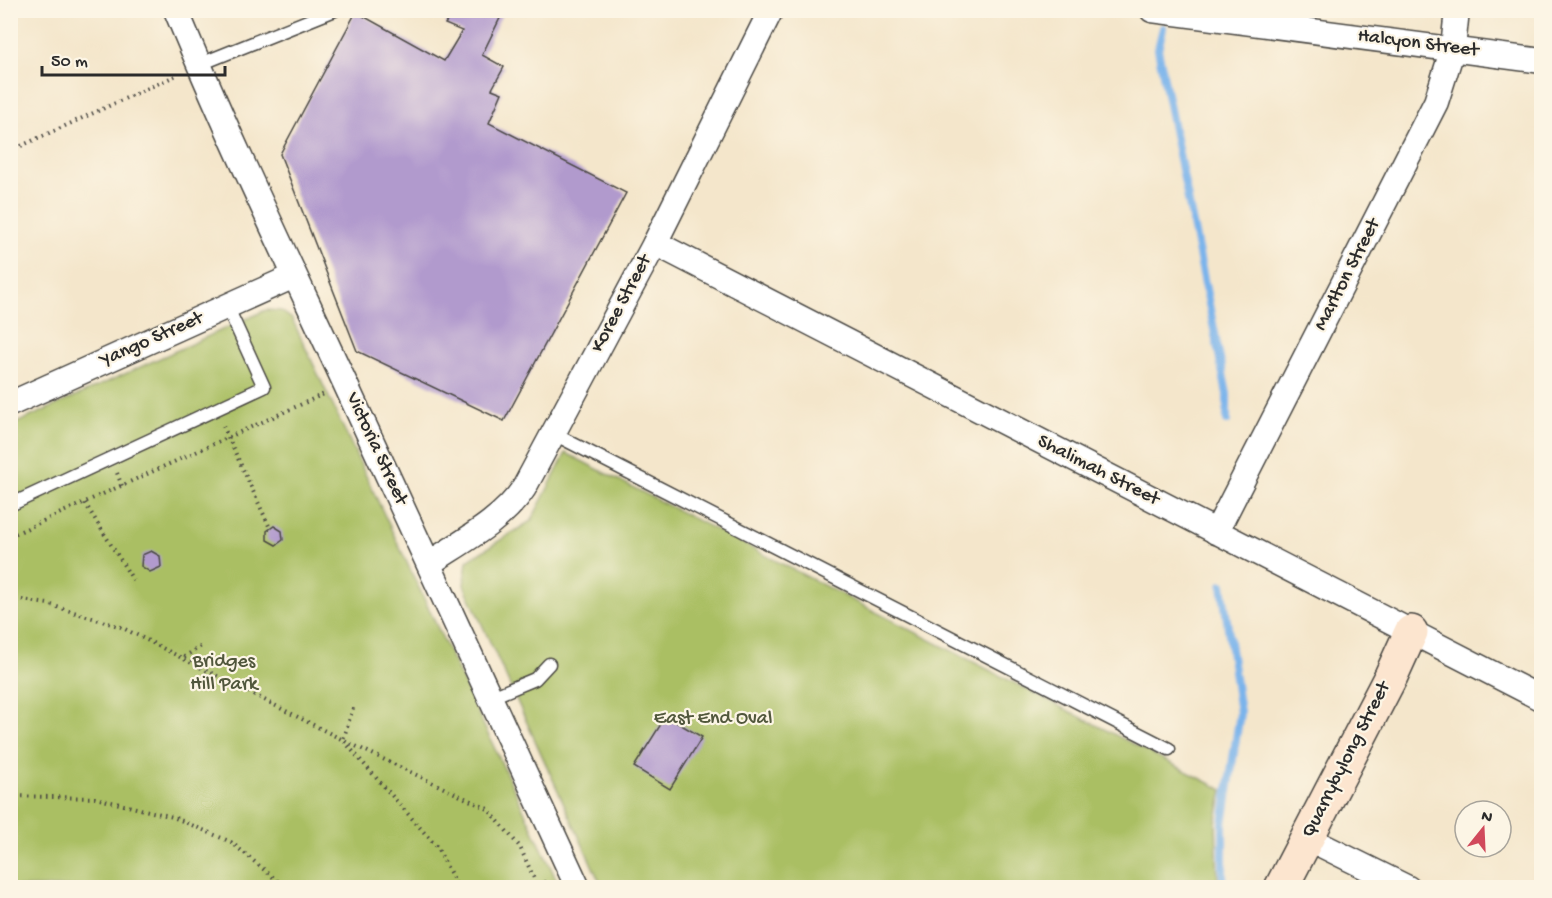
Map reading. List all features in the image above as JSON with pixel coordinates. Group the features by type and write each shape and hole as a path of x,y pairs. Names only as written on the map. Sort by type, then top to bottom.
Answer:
{"street":[{"name":"Victoria Street","path":"176,10 198,65 294,276 430,563 578,888"},
{"name":"Koree Street","path":"430,563 504,512 524,488 655,243 771,10"},
{"name":"Halcyon Street","path":"1152,10 1542,61"},
{"name":"Marlton Street","path":"1216,532 1436,102 1454,48 1457,10"},
{"name":"Shalimah Street","path":"655,243 1542,699"},
{"name":"Yango Street","path":"10,404 294,276"},
{"name":"Quarrybylong Street","path":"1281,888 1391,676 1411,632"},
{"path":"1307,838 1408,888"}],"lane":[{"path":"198,65 335,10"},
{"path":"10,505 264,387 227,306"},
{"path":"552,433 1170,749"},
{"path":"492,697 535,679 549,664"}],"path":[{"path":"10,151 198,65"},
{"path":"10,536 330,392"},
{"path":"216,409 270,528"},
{"path":"85,503 133,580"},
{"path":"10,598 48,604 121,627 343,740 488,809 519,847 537,885 547,880 551,888"},
{"path":"183,658 203,645"},
{"path":"343,740 352,708"},
{"path":"343,740 437,847 458,888"},
{"path":"10,796 95,798 173,817 231,842 286,888"}],"green space":[{"name":"Bridges Hill Park","path":"266,310 281,311 292,319 560,887 11,887 10,426"},
{"name":"East End Oval","path":"566,453 1223,790 1216,823 1218,887 602,887 464,585 467,561 531,521"}],"building":[{"path":"454,10 493,10 502,14 482,55 504,67 492,89 502,93 489,123 626,193 504,421 357,351 280,154 356,12 444,61 462,31 445,24"},
{"path":"274,526 282,531 283,540 276,545 267,540 267,531"},
{"path":"151,551 160,556 161,567 150,572 141,566 142,555"},
{"path":"666,716 702,737 670,789 634,767"}],"waterway":[{"path":"1163,28 1158,49 1227,394 1227,421"},
{"path":"1222,585 1240,713 1223,824 1223,888"}]}
